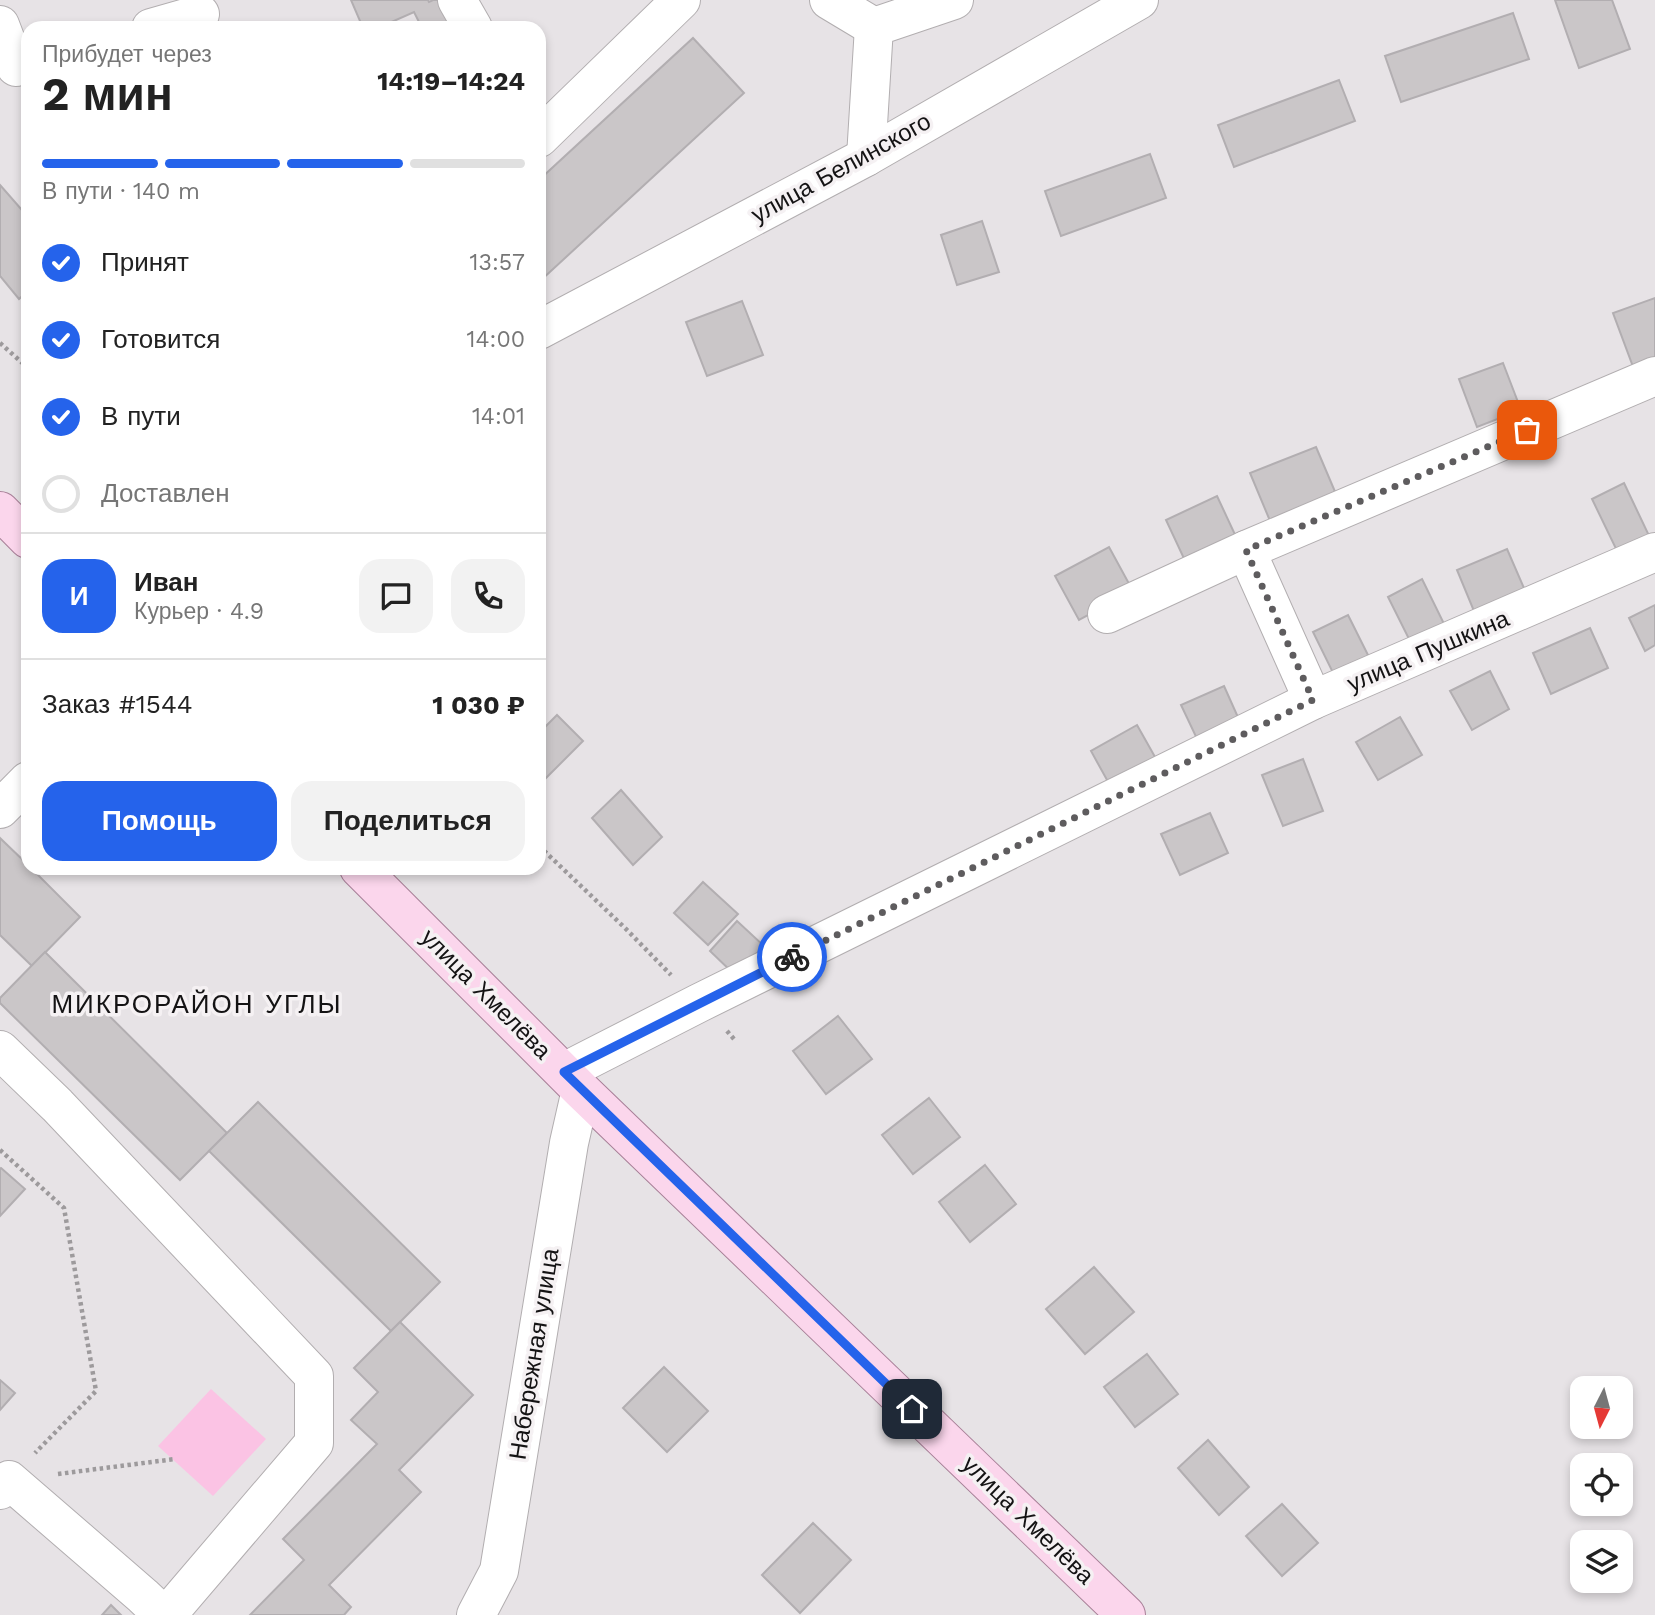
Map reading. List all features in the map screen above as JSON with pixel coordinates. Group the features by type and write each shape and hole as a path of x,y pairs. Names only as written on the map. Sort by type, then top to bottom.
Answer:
{"main road":[{"path":"0,511 21,532"},
{"name":"улица Хмелёва","path":"366,875 572,1081 1126,1615"}],"street":[{"path":"457,0 469,21"},
{"path":"546,131 681,0"},
{"path":"829,0 874,27 954,0"},
{"name":"улица Белинского","path":"546,326 866,157 1139,0"},
{"path":"176,21 200,14"},
{"path":"0,26 15,69"},
{"path":"866,157 874,27"},
{"path":"1108,614 1246,550 1655,376"},
{"path":"1246,550 1313,700"},
{"name":"улица Пушкина","path":"572,1081 699,1003 1313,700 1655,552"},
{"path":"0,809 21,789"},
{"path":"0,1050 57,1105 314,1376 314,1443 165,1615 4,1485"},
{"name":"Набережная улица","path":"476,1615 499,1571 569,1143 572,1081"}],"path":[{"path":"0,342 21,362"},
{"path":"546,853 626,929 734,1039"},
{"path":"0,1150 64,1209 96,1391 4,1485"},
{"path":"4,1485 175,1459"}],"shaded area":[{"path":"211,1389 266,1439 213,1496 158,1446"}],"building":[{"path":"351,0 448,0 458,21 418,21 414,12 394,21 360,21"},
{"path":"1555,0 1612,0 1630,49 1579,68"},
{"path":"1513,13 1529,59 1401,102 1385,56"},
{"path":"693,38 744,93 546,276 546,174"},
{"path":"1339,80 1355,121 1234,167 1218,125"},
{"path":"1150,154 1166,198 1061,236 1045,191"},
{"path":"0,185 21,209 21,297 19,299 0,276"},
{"path":"982,221 999,272 957,285 941,235"},
{"path":"1655,298 1655,374 1638,380 1613,313"},
{"path":"742,301 763,355 707,376 686,322"},
{"path":"1503,363 1521,410 1477,427 1459,379"},
{"path":"1316,447 1339,501 1273,528 1250,473"},
{"path":"1624,483 1652,542 1620,557 1592,499"},
{"path":"1217,496 1238,541 1187,565 1166,520"},
{"path":"1109,547 1133,591 1079,620 1055,576"},
{"path":"1507,549 1527,595 1476,616 1457,570"},
{"path":"1422,579 1449,634 1415,651 1388,597"},
{"path":"1655,605 1655,645 1645,651 1629,618"},
{"path":"1348,615 1375,669 1340,687 1313,632"},
{"path":"1590,628 1608,668 1551,694 1533,653"},
{"path":"1490,671 1509,709 1472,730 1450,691"},
{"path":"1224,686 1241,724 1199,743 1181,705"},
{"path":"557,715 583,741 546,778 546,726"},
{"path":"1400,717 1422,755 1378,780 1356,742"},
{"path":"1137,725 1159,764 1112,789 1091,751"},
{"path":"1303,759 1323,811 1283,826 1262,775"},
{"path":"621,790 662,837 633,865 592,818"},
{"path":"1210,813 1228,853 1180,875 1161,834"},
{"path":"0,838 21,858 21,875 38,875 80,917 32,966 0,935"},
{"path":"703,882 738,914 708,945 674,913"},
{"path":"737,921 764,946 736,976 710,951"},
{"path":"45,952 227,1133 180,1180 0,1003 0,998"},
{"path":"838,1016 872,1059 826,1094 793,1051"},
{"path":"929,1098 960,1137 913,1174 882,1135"},
{"path":"258,1102 440,1282 391,1331 209,1151"},
{"path":"985,1165 1016,1204 970,1242 939,1202"},
{"path":"0,1169 25,1189 0,1216"},
{"path":"1094,1267 1134,1312 1085,1354 1046,1309"},
{"path":"400,1322 473,1395 399,1470 421,1492 329,1585 351,1607 344,1615 250,1615 304,1560 283,1539 377,1444 351,1420 378,1392 354,1368"},
{"path":"1147,1354 1178,1394 1135,1427 1104,1387"},
{"path":"664,1367 708,1411 667,1452 623,1408"},
{"path":"0,1380 15,1393 0,1410"},
{"path":"1208,1440 1249,1487 1219,1515 1178,1468"},
{"path":"1282,1504 1318,1543 1282,1576 1246,1536"},
{"path":"813,1523 851,1560 800,1613 762,1575"},
{"path":"111,1605 121,1615 102,1615"}],"way so far":[{"path":"792,957 1313,700 1246,550 1527,430"}],"district":[{"name":"МИКРОРАЙОН УГЛЫ","path":"197,1004"}],"route":[{"path":"792,957 564,1072 912,1409"}]}
